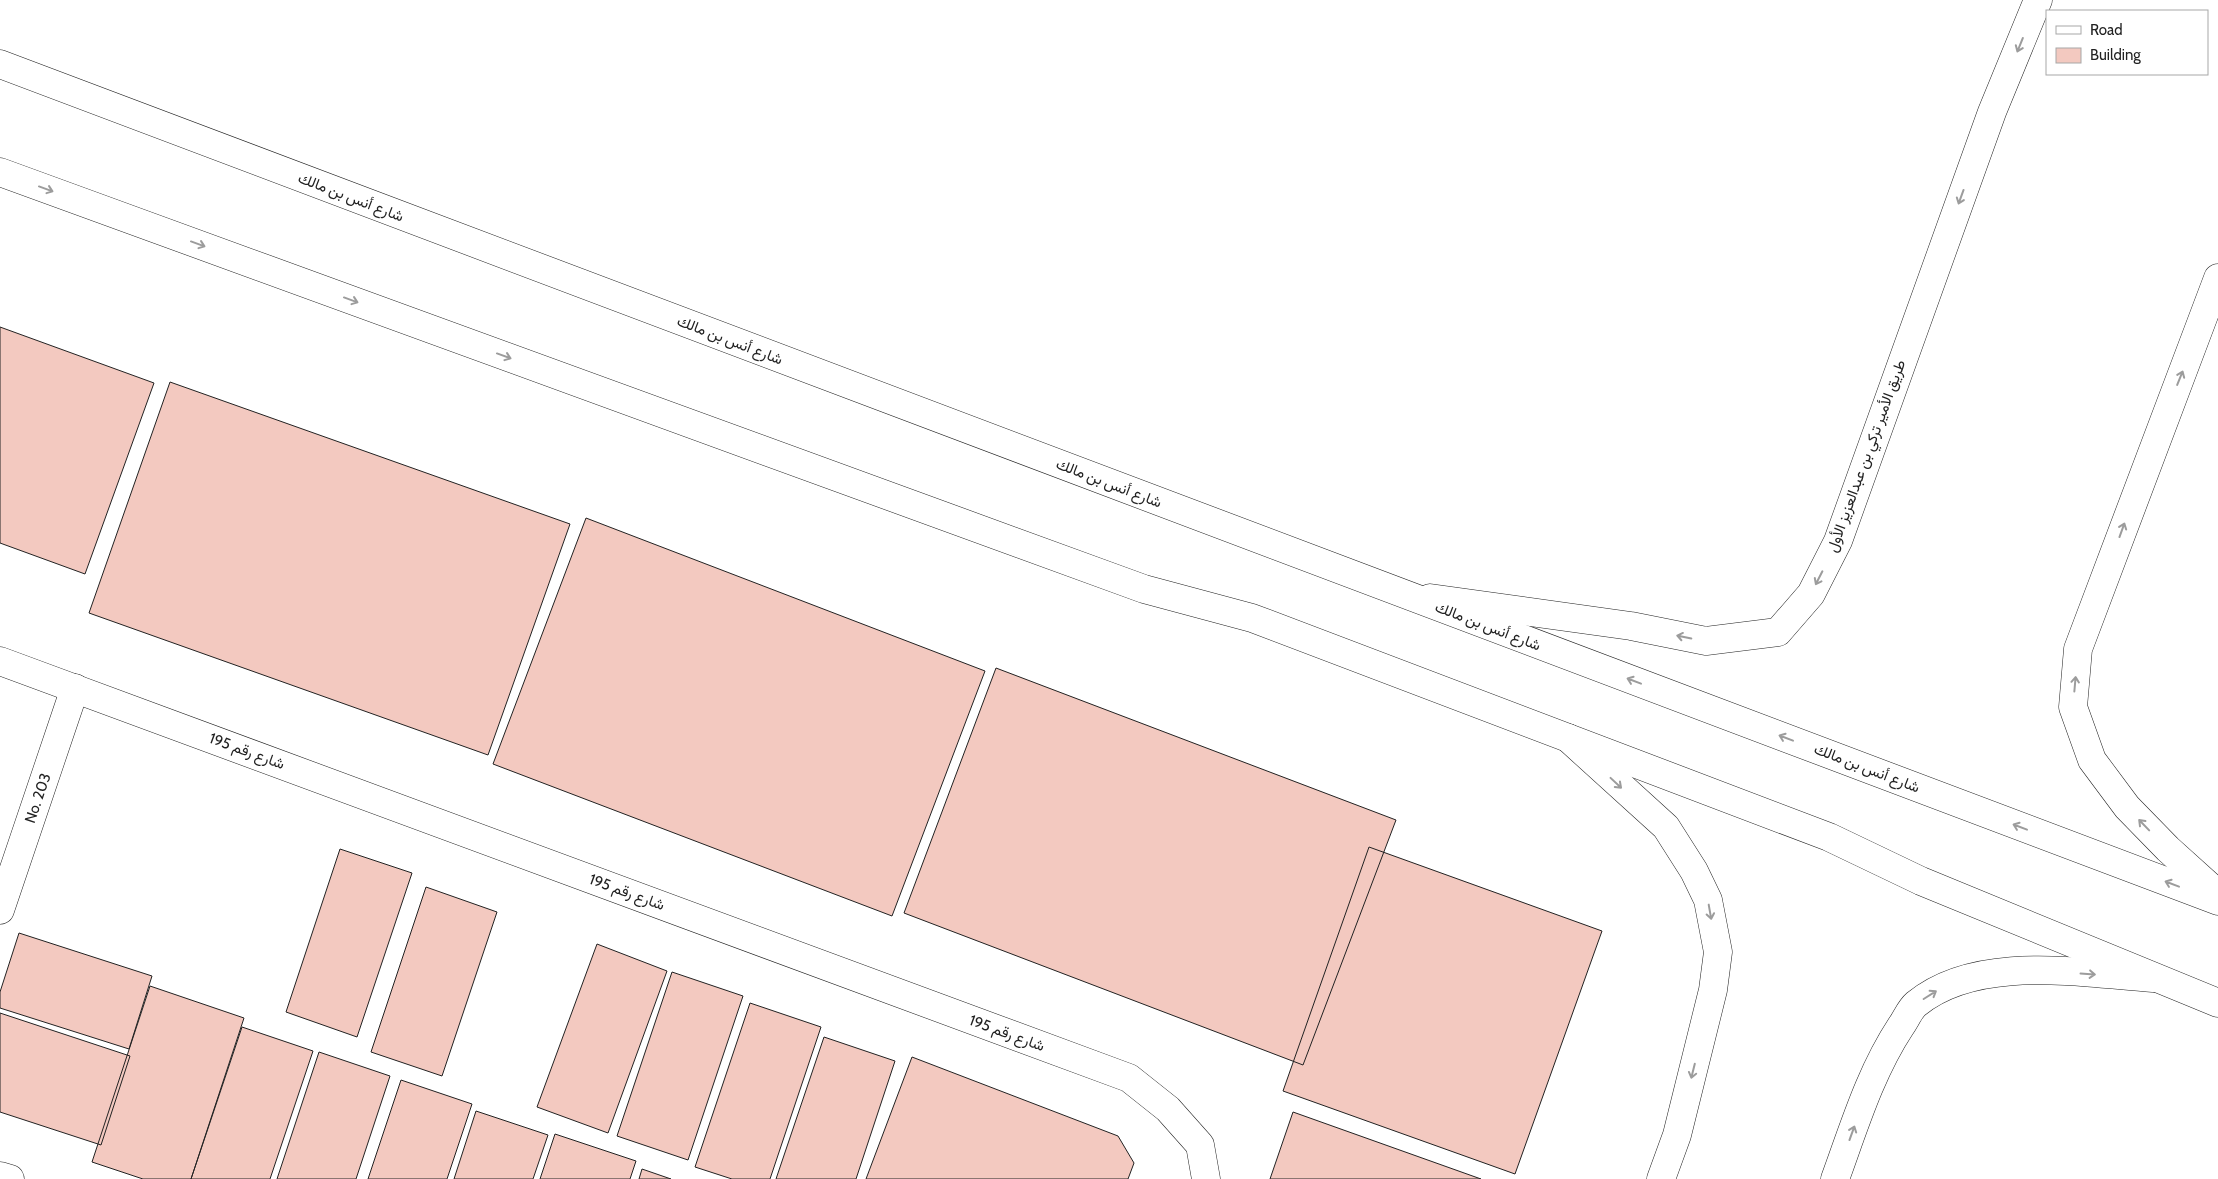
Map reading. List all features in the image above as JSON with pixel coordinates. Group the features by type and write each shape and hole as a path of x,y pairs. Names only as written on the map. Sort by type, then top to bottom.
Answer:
{"main road":[{"name":"طريق الأمير تركي بن عبدالعزيز الأول","path":"1404,594 1631,626 1706,642 1778,632 1811,594 1838,541 1992,112 2038,0"},
{"name":"شارع أنس بن مالك","path":"0,64 2218,901"},
{"path":"0,172 1144,589 1252,618 1828,837 1921,881 2218,1003"},
{"path":"2218,278 2078,649 2073,707 2092,760 2127,807 2168,849 2218,894"},
{"name":"شارع رقم 195","path":"0,661 1130,1078 1168,1109 1200,1145 1206,1179"},
{"name":"No. 203","path":"0,910 74,688"},
{"path":"1568,738 1666,827 1694,871 1708,900 1718,952 1713,990 1677,1135 1661,1179"},
{"path":"1834,1179 1867,1090 1890,1043 1915,1004 1949,983 1995,972 2049,971 2157,978"},
{"path":"0,1176 10,1179"}],"building":[{"path":"0,327 154,383 85,574 0,543"},
{"path":"170,382 570,524 488,755 89,613"},
{"path":"586,518 985,671 892,916 493,764"},
{"path":"996,668 1396,820 1303,1065 904,913"},
{"path":"1369,847 1602,931 1515,1174 1283,1091"},
{"path":"340,849 412,873 357,1037 286,1012"},
{"path":"426,887 497,912 442,1076 371,1052"},
{"path":"19,933 152,976 129,1049 0,1008 0,992"},
{"path":"597,944 667,971 608,1133 537,1107"},
{"path":"672,972 743,996 688,1160 617,1136"},
{"path":"150,986 244,1018 191,1179 143,1179 92,1162"},
{"path":"750,1003 821,1027 770,1179 732,1179 695,1167"},
{"path":"0,1013 130,1056 101,1145 0,1112"},
{"path":"242,1027 313,1051 270,1179 191,1179"},
{"path":"824,1037 895,1061 856,1179 776,1179"},
{"path":"319,1052 390,1076 356,1179 277,1179"},
{"path":"912,1057 1118,1136 1134,1163 1128,1179 866,1179"},
{"path":"401,1080 472,1104 447,1179 368,1179"},
{"path":"476,1111 548,1135 533,1179 454,1179"},
{"path":"1293,1112 1481,1179 1270,1179"},
{"path":"555,1134 636,1161 630,1179 540,1179"},
{"path":"642,1169 671,1179 639,1179"}]}
